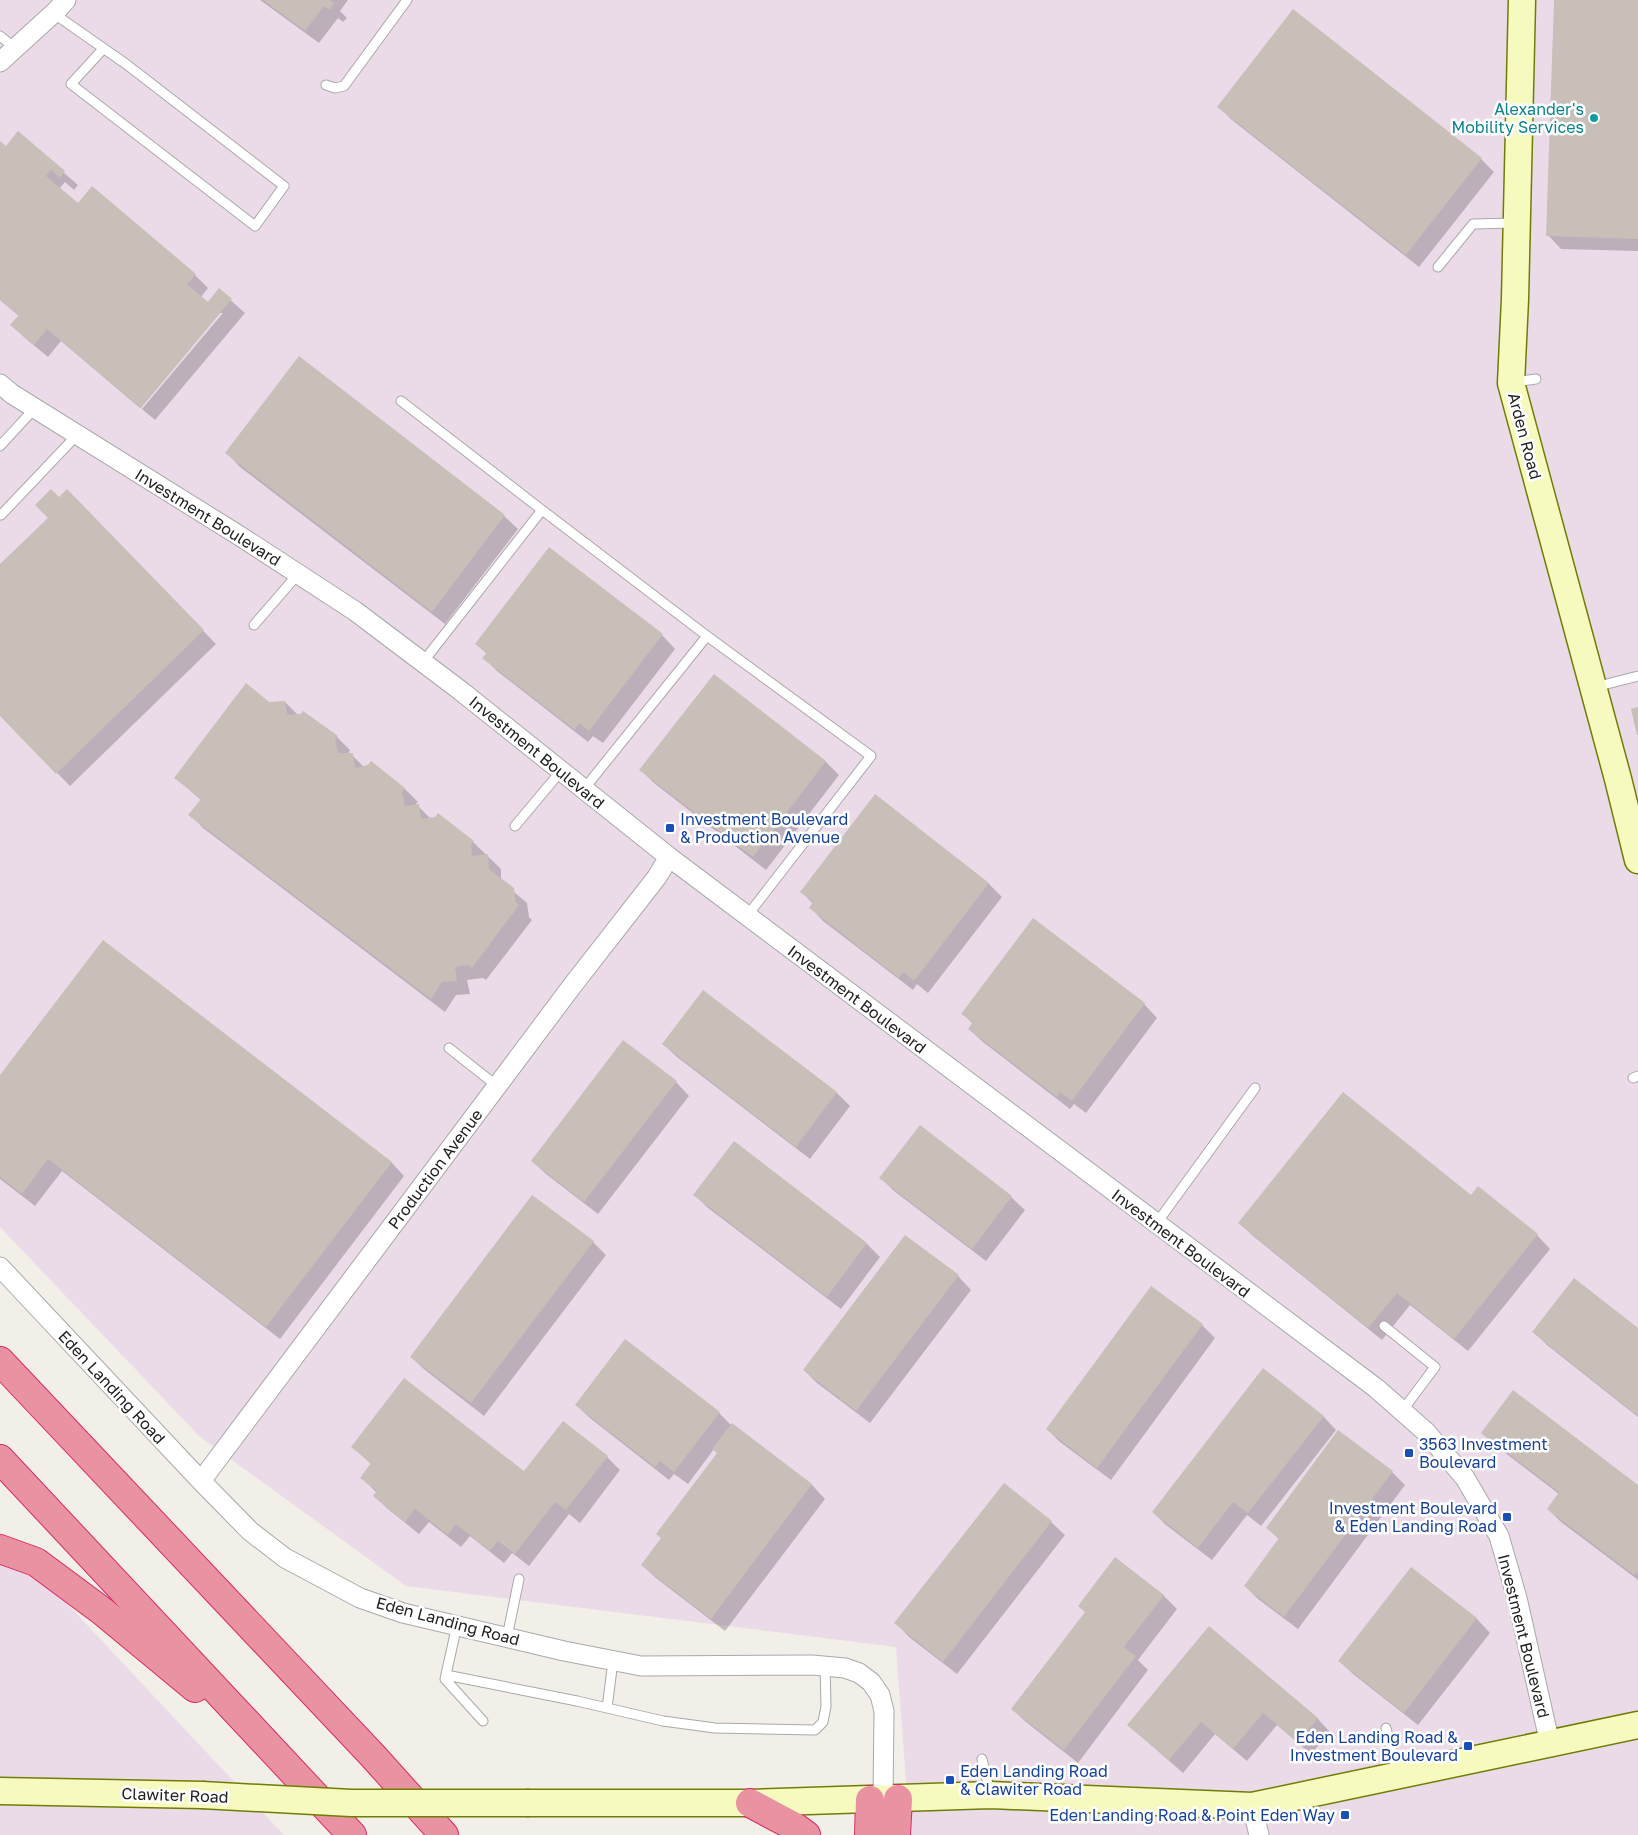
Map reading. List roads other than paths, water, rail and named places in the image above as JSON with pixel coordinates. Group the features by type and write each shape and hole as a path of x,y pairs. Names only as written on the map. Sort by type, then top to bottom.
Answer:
{"highway":[{"path":"0,1361 373,1756 444,1835"},
{"path":"0,1459 352,1835"},
{"path":"0,1549 36,1562 95,1606 289,1767"},
{"path":"373,1756 458,1835"},
{"path":"869,1835 884,1799"},
{"path":"884,1799 896,1835"},
{"path":"750,1803 806,1835"}],"street":[{"name":"Arden Road","path":"1522,0 1511,382 1594,687 1638,860"},
{"path":"0,62 59,7"},
{"name":"Investment Boulevard","path":"0,384 354,611 423,662 669,857 1376,1388 1426,1432 1465,1478 1499,1536 1517,1598 1550,1744"},
{"name":"Production Avenue","path":"201,1481 497,1086 657,877 669,857"},
{"name":"Eden Landing Road","path":"0,1268 201,1481 250,1530 285,1558 360,1598 403,1613 613,1661 641,1666 826,1666 845,1668 859,1673 871,1682 880,1695 884,1711 884,1799"},
{"path":"750,1803 991,1795 1252,1806 1638,1725"},
{"name":"Clawiter Road","path":"0,1791 202,1795 351,1803 750,1803"},
{"path":"1252,1806 1259,1835"}],"lane":[{"path":"326,86 335,88 344,86 407,0"},
{"path":"59,7 104,48 284,186 255,226 70,84 104,48"},
{"path":"0,36 15,48"},
{"path":"1438,267 1473,224 1517,222"},
{"path":"1511,382 1536,379"},
{"path":"401,401 707,636 871,756 747,916"},
{"path":"0,446 35,408"},
{"path":"0,514 1,516 77,435"},
{"path":"423,662 542,510"},
{"path":"254,626 298,574"},
{"path":"584,789 707,636"},
{"path":"1594,687 1638,676"},
{"path":"515,826 561,771"},
{"path":"449,1048 497,1086"},
{"path":"1156,1224 1255,1088"},
{"path":"1384,1326 1436,1367 1402,1411"},
{"path":"507,1637 519,1579"},
{"path":"456,1625 445,1679 483,1721"},
{"path":"607,1708 613,1661"},
{"path":"446,1675 663,1721 715,1728 815,1730 822,1722 826,1706 826,1666"},
{"path":"1386,1728 1398,1776"},
{"path":"982,1759 991,1795"}],"place":[{"name":"Alexander's Mobility Services","path":"1594,118"},
{"name":"Investment Boulevard & Production Avenue","path":"670,828"},
{"name":"3563 Investment Boulevard","path":"1409,1453"},
{"name":"Investment Boulevard & Eden Landing Road","path":"1507,1517"},
{"name":"Eden Landing Road & Investment Boulevard","path":"1468,1746"},
{"name":"Eden Landing Road & Clawiter Road","path":"950,1780"},
{"name":"Eden Landing Road & Point Eden Way","path":"1345,1815"}]}
